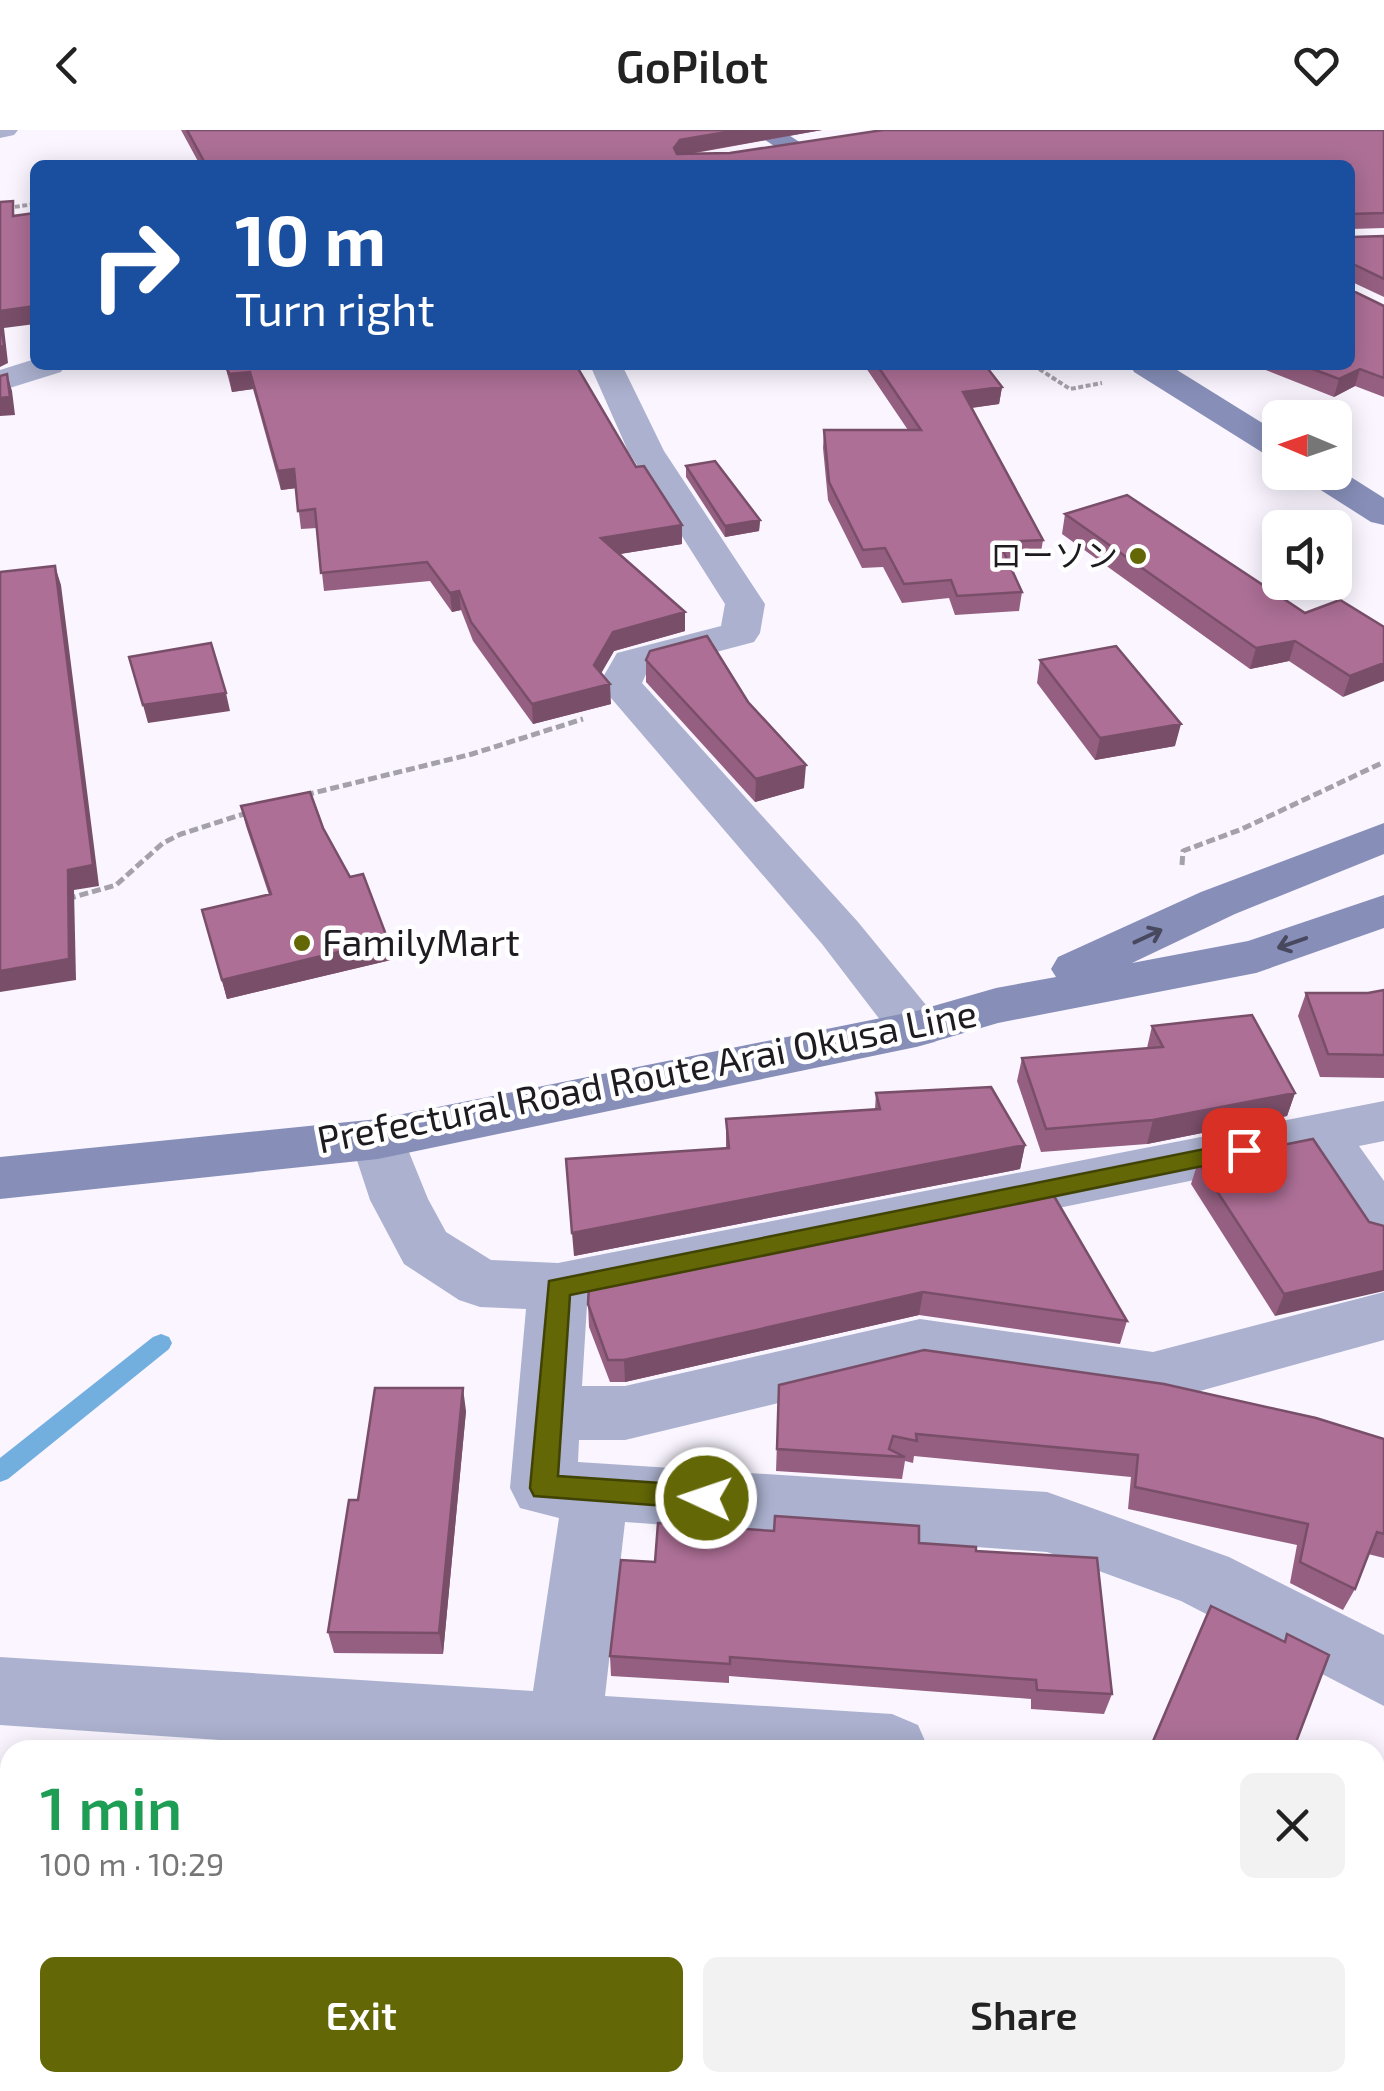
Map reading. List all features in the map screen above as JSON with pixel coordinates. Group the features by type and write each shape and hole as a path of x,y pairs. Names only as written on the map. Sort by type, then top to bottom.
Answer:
{"main road":[{"path":"788,144 824,152"},
{"path":"1154,370 1262,438"},
{"path":"1184,370 1262,415"},
{"path":"1352,466 1384,484"},
{"path":"1346,490 1384,514"},
{"name":"Prefectural Road Route Arai Okusa Line","path":"996,1006 1218,904 1384,837"},
{"name":"Prefectural Road Route Arai Okusa Line","path":"0,1178 378,1138 916,1029 996,1006 1256,956 1384,911"}],"street":[{"path":"760,141 788,144"},
{"path":"0,381 34,370"},
{"path":"608,370 646,451 745,604 740,633 632,662 620,684 840,933 916,1029"},
{"path":"378,1138 399,1200 424,1248 480,1283 558,1288 1384,1121"},
{"path":"1320,1134 1384,1226"},
{"path":"558,1288 544,1488 1047,1522 1205,1579 1384,1672"},
{"path":"549,1413 625,1413 920,1344 1152,1378 1384,1316"},
{"path":"564,1730 596,1491"},
{"path":"0,1691 728,1740"}],"path":[{"path":"0,209 30,205"},
{"path":"1041,370 1070,389 1105,382"},
{"path":"292,798 472,754 636,702"},
{"path":"1182,877 1183,852 1242,829 1384,762"},
{"path":"50,904 116,884 163,843 255,810"}],"building":[{"path":"187,130 738,130 680,140 674,148 677,154 730,153 883,130 1384,130 1384,213 1355,214 1355,160 203,160"},
{"path":"13,201 13,216 30,214 30,307 0,311 0,202"},
{"path":"1384,236 1384,279 1355,265 1355,237"},
{"path":"1355,292 1384,306 1384,378 1360,369 1339,379 1315,370 1355,370"},
{"path":"0,315 4,346 0,347"},
{"path":"228,370 579,370 636,467 644,466 682,525 601,538 685,612 613,632 594,665 610,684 532,704 471,622 459,591 450,593 427,562 321,573 315,509 298,511 294,469 278,471 250,372 229,374"},
{"path":"880,370 989,370 1002,387 963,392 1043,540 999,542 1022,592 957,596 951,580 904,584 885,548 863,550 829,482 824,430 921,430"},
{"path":"7,374 10,397 0,398 0,376"},
{"path":"715,461 760,520 725,526 686,466"},
{"path":"1127,495 1262,584 1262,600 1285,600 1305,613 1340,600 1384,627 1384,663 1350,676 1295,641 1256,648 1065,514"},
{"path":"55,566 93,865 68,870 69,959 0,971 0,572"},
{"path":"707,636 748,702 806,765 756,779 646,660 650,651"},
{"path":"211,643 226,693 143,705 129,657"},
{"path":"1116,646 1181,724 1100,738 1040,660"},
{"path":"310,792 323,828 350,877 363,874 388,940 222,980 202,910 271,894 241,806"},
{"path":"1384,990 1384,1055 1328,1054 1306,993"},
{"path":"1252,1015 1295,1093 1153,1120 1046,1129 1022,1058 1163,1047 1152,1026"},
{"path":"991,1087 1025,1145 572,1233 566,1159 729,1148 726,1119 880,1109 876,1093"},
{"path":"1313,1139 1369,1222 1384,1226 1384,1271 1284,1294 1198,1162"},
{"path":"1051,1191 1127,1321 923,1292 624,1360 608,1360 588,1304 589,1285"},
{"path":"924,1350 1164,1384 1316,1418 1384,1439 1384,1534 1377,1532 1355,1589 1300,1562 1308,1524 1135,1487 1138,1455 916,1434 917,1441 893,1436 889,1449 905,1457 777,1449 779,1385"},
{"path":"375,1388 463,1388 439,1633 328,1632 349,1500 358,1500"},
{"path":"775,1516 919,1526 919,1543 976,1547 976,1551 1097,1558 1112,1694 1037,1690 1036,1680 730,1657 730,1664 610,1656 621,1560 655,1562 658,1523 774,1531"},
{"path":"1211,1606 1285,1642 1287,1634 1329,1655 1297,1740 1154,1740"}],"waterway":[{"path":"0,1472 161,1343"}],"place":[{"name":"ローソン","path":"1138,556"},
{"name":"FamilyMart","path":"302,943"}],"route":[{"path":"706,1498 544,1488 558,1288 1244,1150"}]}
